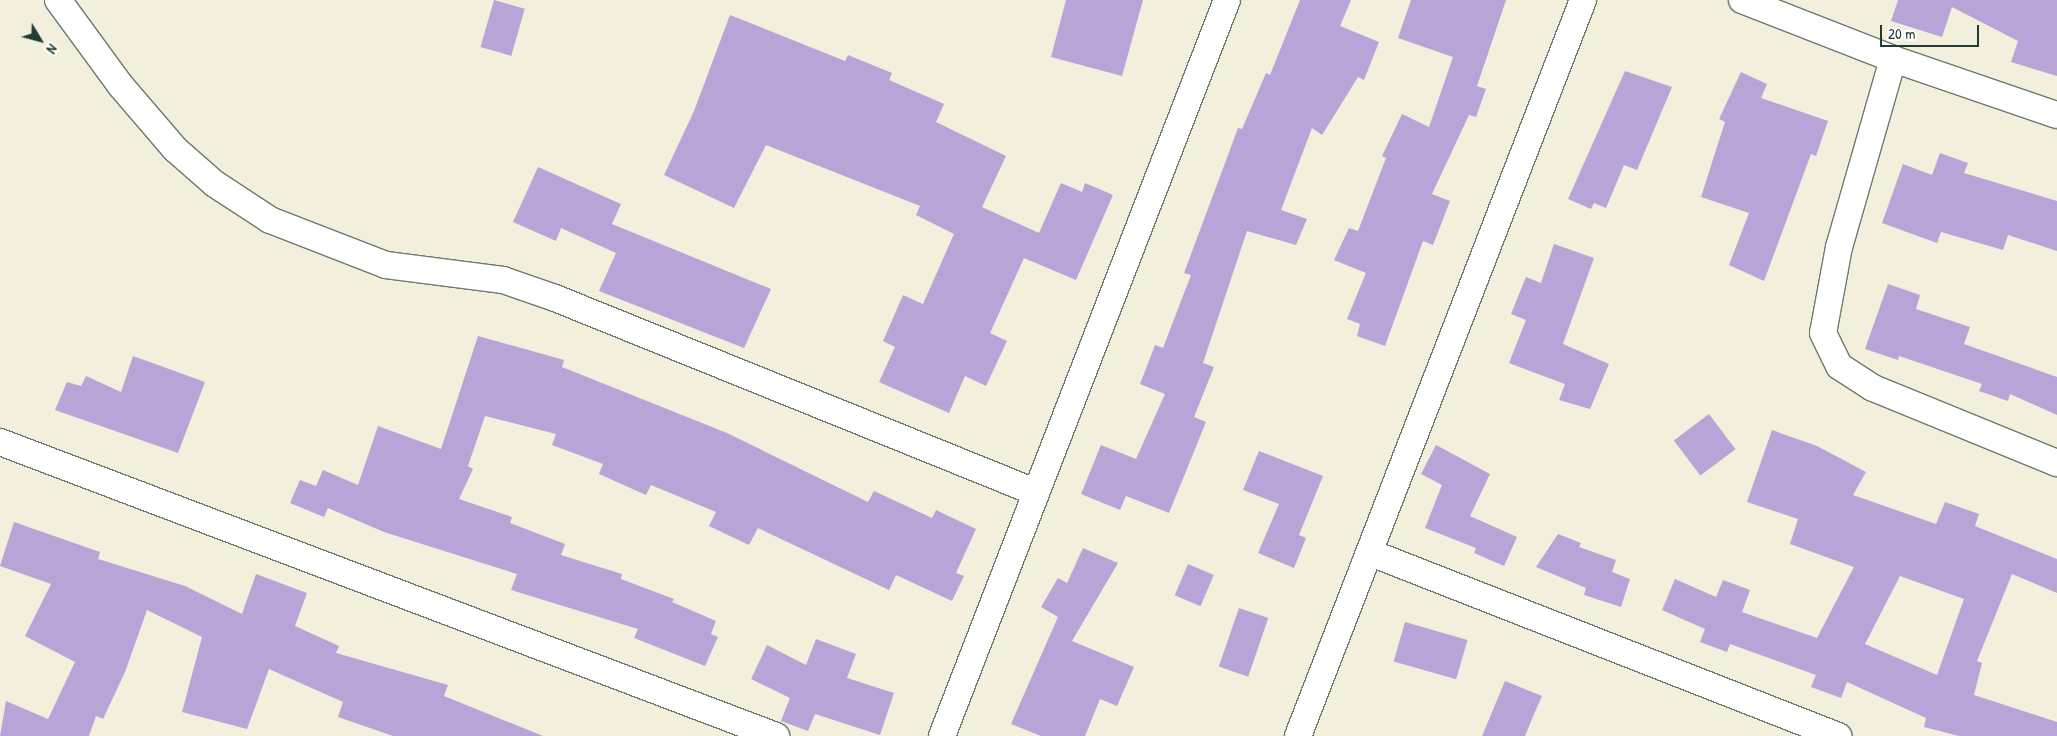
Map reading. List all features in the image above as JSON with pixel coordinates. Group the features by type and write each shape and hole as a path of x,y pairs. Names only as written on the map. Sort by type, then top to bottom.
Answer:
{"street":[{"path":"58,0 121,86 175,149 215,184 270,220 386,266 503,280 555,298 1035,492"},
{"path":"942,736 1227,0"},
{"path":"1298,736 1371,553 1488,235 1583,0"},
{"path":"1742,0 1893,60 2057,115"},
{"path":"1893,60 1839,246 1822,333 1839,366 1873,388 2057,463"},
{"path":"0,442 776,736"},
{"path":"1371,553 1838,736"}],"building":[{"path":"494,0 525,9 511,56 480,47"},
{"path":"1066,0 1143,0 1122,76 1051,57"},
{"path":"1300,0 1351,0 1340,26 1379,42 1364,80 1358,77 1322,135 1312,128 1281,210 1307,219 1296,245 1247,231 1203,363 1214,367 1194,417 1206,422 1169,513 1126,496 1120,510 1081,494 1101,445 1136,459 1165,394 1140,384 1155,345 1163,348 1191,275 1184,273 1238,128 1242,129 1266,73 1270,75"},
{"path":"1411,0 1506,0 1477,86 1486,89 1476,117 1469,115 1432,194 1450,201 1433,245 1423,241 1385,346 1357,336 1360,324 1347,319 1366,273 1334,260 1349,228 1358,231 1386,158 1382,156 1402,114 1429,127 1453,57 1398,38"},
{"path":"1898,0 2057,0 2057,76 2011,62 2018,41 1952,7 1942,37 1891,21"},
{"path":"730,15 845,61 848,55 892,73 889,80 944,104 936,122 1006,156 982,207 1039,233 1061,183 1082,192 1085,183 1113,195 1076,280 1024,258 990,333 1007,341 986,386 965,376 949,413 879,382 895,347 883,341 903,295 923,304 954,234 916,215 920,206 766,145 734,208 664,175 694,111"},
{"path":"1625,71 1672,87 1637,170 1624,165 1606,208 1594,203 1591,209 1568,199"},
{"path":"1741,72 1767,84 1761,98 1828,121 1816,156 1811,154 1764,281 1729,265 1749,213 1701,197 1725,122 1719,119"},
{"path":"1940,153 1968,163 1964,173 2057,201 2057,251 2008,235 2003,250 1941,232 1937,243 1882,223 1903,164 1932,175"},
{"path":"538,167 621,204 612,224 771,289 744,348 599,291 616,253 561,228 556,241 513,222"},
{"path":"1554,244 1594,258 1563,344 1609,364 1590,409 1559,400 1565,384 1509,363 1526,320 1511,314 1526,277 1541,283"},
{"path":"1888,284 1920,295 1916,309 1970,327 1964,344 2057,377 2057,415 2010,394 2008,401 1979,391 1982,384 1899,356 1898,360 1865,349"},
{"path":"478,336 564,360 562,367 727,433 868,502 874,491 932,518 936,510 976,529 956,573 964,576 952,601 896,575 889,590 758,528 749,545 709,526 716,512 651,485 646,495 599,474 603,464 552,445 556,434 485,416 468,466 473,469 459,499 512,517 510,523 565,544 561,555 622,574 621,579 674,599 672,602 716,621 711,634 718,637 705,666 634,638 638,629 511,590 517,574 384,532 328,508 324,517 290,503 300,480 316,486 323,470 358,485 378,426 441,449"},
{"path":"133,356 205,382 178,453 55,410 67,382 81,386 86,376 121,392"},
{"path":"1709,414 1735,449 1700,476 1674,440"},
{"path":"1772,430 1817,446 1866,472 1853,495 1936,524 1945,502 1979,514 1975,526 2057,559 2057,593 2012,574 1977,661 1982,663 1974,695 2057,722 2057,736 1959,736 1924,727 1926,718 1847,682 1841,698 1811,687 1816,675 1730,644 1727,652 1700,642 1705,629 1662,610 1675,579 1716,597 1723,580 1750,590 1742,612 1817,638 1854,567 1790,544 1798,519 1747,502","holes":["1900,576 1964,599 1937,675 1865,644"]},
{"path":"1436,445 1490,474 1470,516 1517,537 1504,566 1474,553 1476,548 1425,528 1442,485 1421,474"},
{"path":"1259,451 1323,476 1299,535 1306,538 1294,568 1258,553 1279,504 1243,490"},
{"path":"14,522 100,552 98,559 185,586 242,614 256,574 307,593 295,626 339,646 336,653 448,685 444,696 543,736 393,736 338,717 343,702 269,669 247,729 182,712 202,637 147,610 125,672 103,719 96,716 89,736 0,736 6,701 48,719 75,662 25,636 51,584 0,566"},
{"path":"1558,534 1581,543 1579,547 1616,560 1612,572 1630,579 1621,607 1584,595 1586,588 1536,567"},
{"path":"1083,548 1118,563 1072,641 1134,667 1117,706 1100,699 1085,736 1041,736 1011,724 1058,617 1041,607 1058,578 1067,583"},
{"path":"1188,564 1214,575 1200,606 1175,595"},
{"path":"1239,608 1268,618 1248,677 1219,667"},
{"path":"1405,622 1467,640 1456,679 1394,661"},
{"path":"816,639 856,654 847,678 894,693 880,735 815,714 808,731 781,721 790,698 751,679 767,645 806,665"},
{"path":"1505,681 1542,696 1525,736 1482,736"}]}
